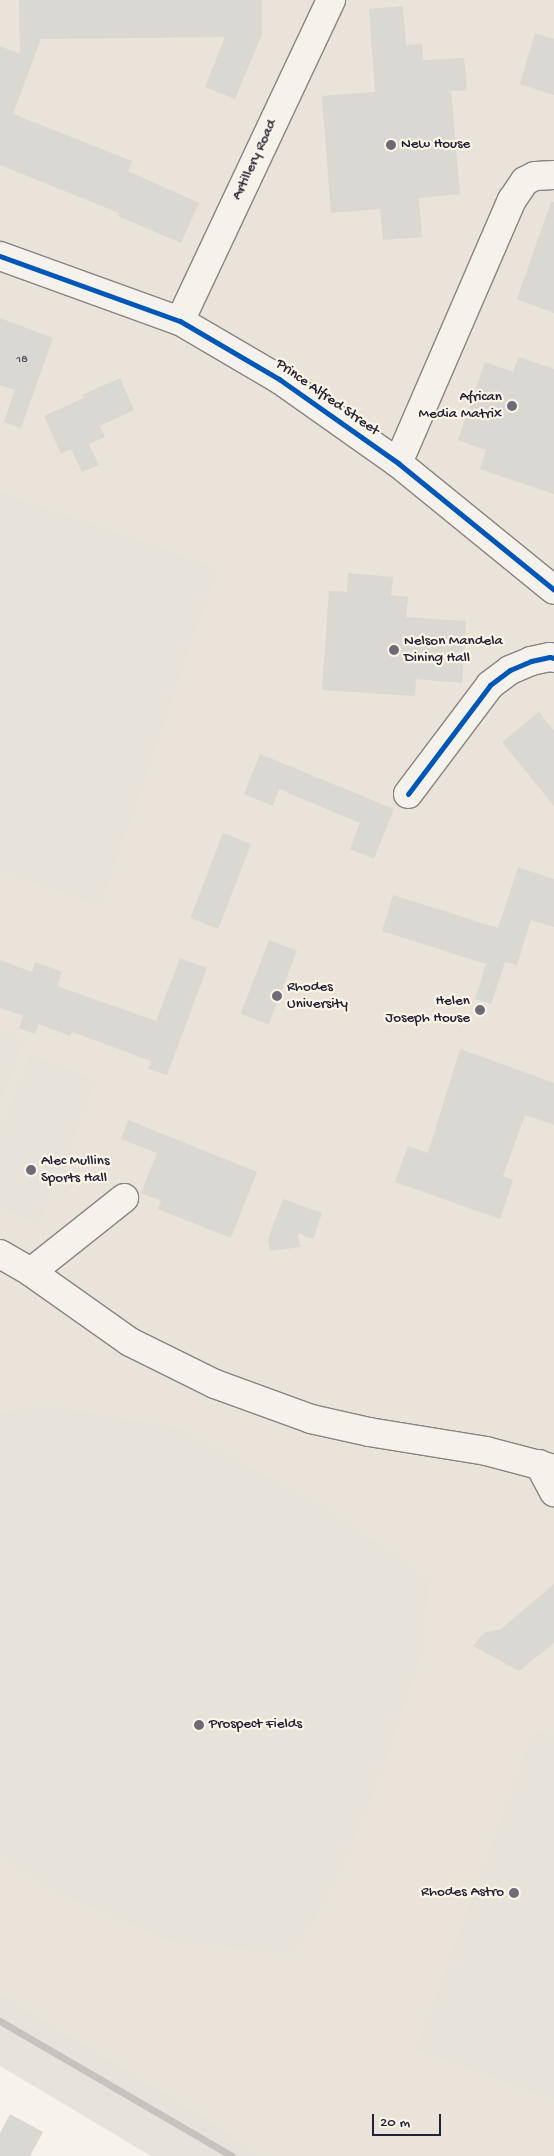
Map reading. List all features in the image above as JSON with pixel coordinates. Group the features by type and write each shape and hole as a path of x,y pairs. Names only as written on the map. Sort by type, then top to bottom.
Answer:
{"street":[{"name":"Artillery Road","path":"180,321 331,0"},
{"path":"398,464 512,200 525,181 535,176 554,175"},
{"name":"Prince Alfred Street","path":"0,256 180,321 280,379 398,464 554,590"},
{"path":"408,794 490,685 517,667 537,660 554,658"},
{"path":"32,1272 124,1198"},
{"path":"0,1254 32,1272 130,1342 180,1369 311,1419 369,1432 486,1451 547,1467 554,1492"}],"shaded area":[{"name":"Rhodes University","path":"0,0 554,0 554,2156 259,2156 224,2128 0,1992"},
{"path":"0,492 218,568 101,906 0,870"},
{"path":"0,1030 24,1039 0,1105"},
{"name":"Alec Mullins Sports Hall","path":"30,1054 96,1080 40,1224 0,1208 0,1132"},
{"name":"Prospect Fields","path":"46,1406 179,1428 323,1507 430,1579 422,1654 373,1796 332,1891 293,1954 169,1941 46,1887 0,1856 0,1414"},
{"name":"Rhodes Astro","path":"534,1729 554,1737 554,2100 416,2049"},
{"path":"0,1992 224,2128 259,2156 151,2156 0,2066"}],"building":[{"path":"19,0 262,0 262,34 235,99 205,87 225,37 41,39 13,114 132,161 128,171 199,203 181,243 118,216 119,213 0,165 0,46 20,54"},
{"name":"New House","path":"403,6 406,45 422,44 423,60 464,58 467,90 451,91 460,194 419,198 422,237 383,240 380,209 331,213 322,96 375,92 369,9"},
{"path":"535,33 554,39 554,95 520,84"},
{"path":"551,202 554,202 554,313 517,299"},
{"path":"0,318 53,338 21,428 4,422 15,390 0,385"},
{"name":"African Media Matrix","path":"518,357 554,369 554,494 480,469 486,450 458,440 485,362 513,372"},
{"path":"120,378 134,410 100,426 105,437 89,444 99,465 82,472 71,449 61,454 44,416 84,398 82,395"},
{"name":"Nelson Mandela Dining Hall","path":"348,573 393,577 391,595 408,597 406,617 466,621 462,683 416,679 415,696 322,690 329,591 347,592"},
{"path":"539,712 554,731 554,806 502,742"},
{"path":"260,754 394,809 374,859 350,849 360,823 279,789 273,806 244,794"},
{"path":"223,833 251,844 218,929 190,918"},
{"path":"518,867 554,879 554,927 531,920 517,965 505,962 491,1004 475,999 486,964 382,931 393,895 498,928"},
{"path":"269,940 297,951 269,1025 241,1014"},
{"path":"180,958 207,968 167,1075 148,1069 151,1061 72,1032 70,1036 39,1024 35,1034 19,1028 23,1016 0,1008 0,960 32,972 35,962 62,972 57,986 156,1021"},
{"name":"Helen Joseph House","path":"460,1049 554,1083 554,1125 525,1115 503,1176 513,1180 500,1219 395,1182 408,1146 428,1153"},
{"path":"128,1120 257,1172 231,1238 158,1209 161,1201 141,1193 157,1153 121,1139"},
{"path":"283,1199 322,1213 313,1239 298,1233 300,1247 270,1251 268,1239"},
{"path":"554,1584 554,1643 519,1671 473,1646 487,1632 500,1630"},
{"path":"10,2114 43,2132 30,2156 0,2156 0,2133"}],"waterway":[{"path":"0,2021 232,2156"}],"cycle path":[{"path":"0,256 180,321 279,379 398,463 554,590"},
{"path":"408,794 490,685 510,670 531,661 550,657 554,658"}],"place":[{"name":"New House","path":"391,145"},
{"name":"African Media Matrix","path":"512,406"},
{"name":"Nelson Mandela Dining Hall","path":"394,650"},
{"name":"Rhodes University","path":"277,996"},
{"name":"Helen Joseph House","path":"480,1010"},
{"name":"Alec Mullins Sports Hall","path":"31,1170"},
{"name":"Prospect Fields","path":"199,1725"},
{"name":"Rhodes Astro","path":"514,1893"}]}
